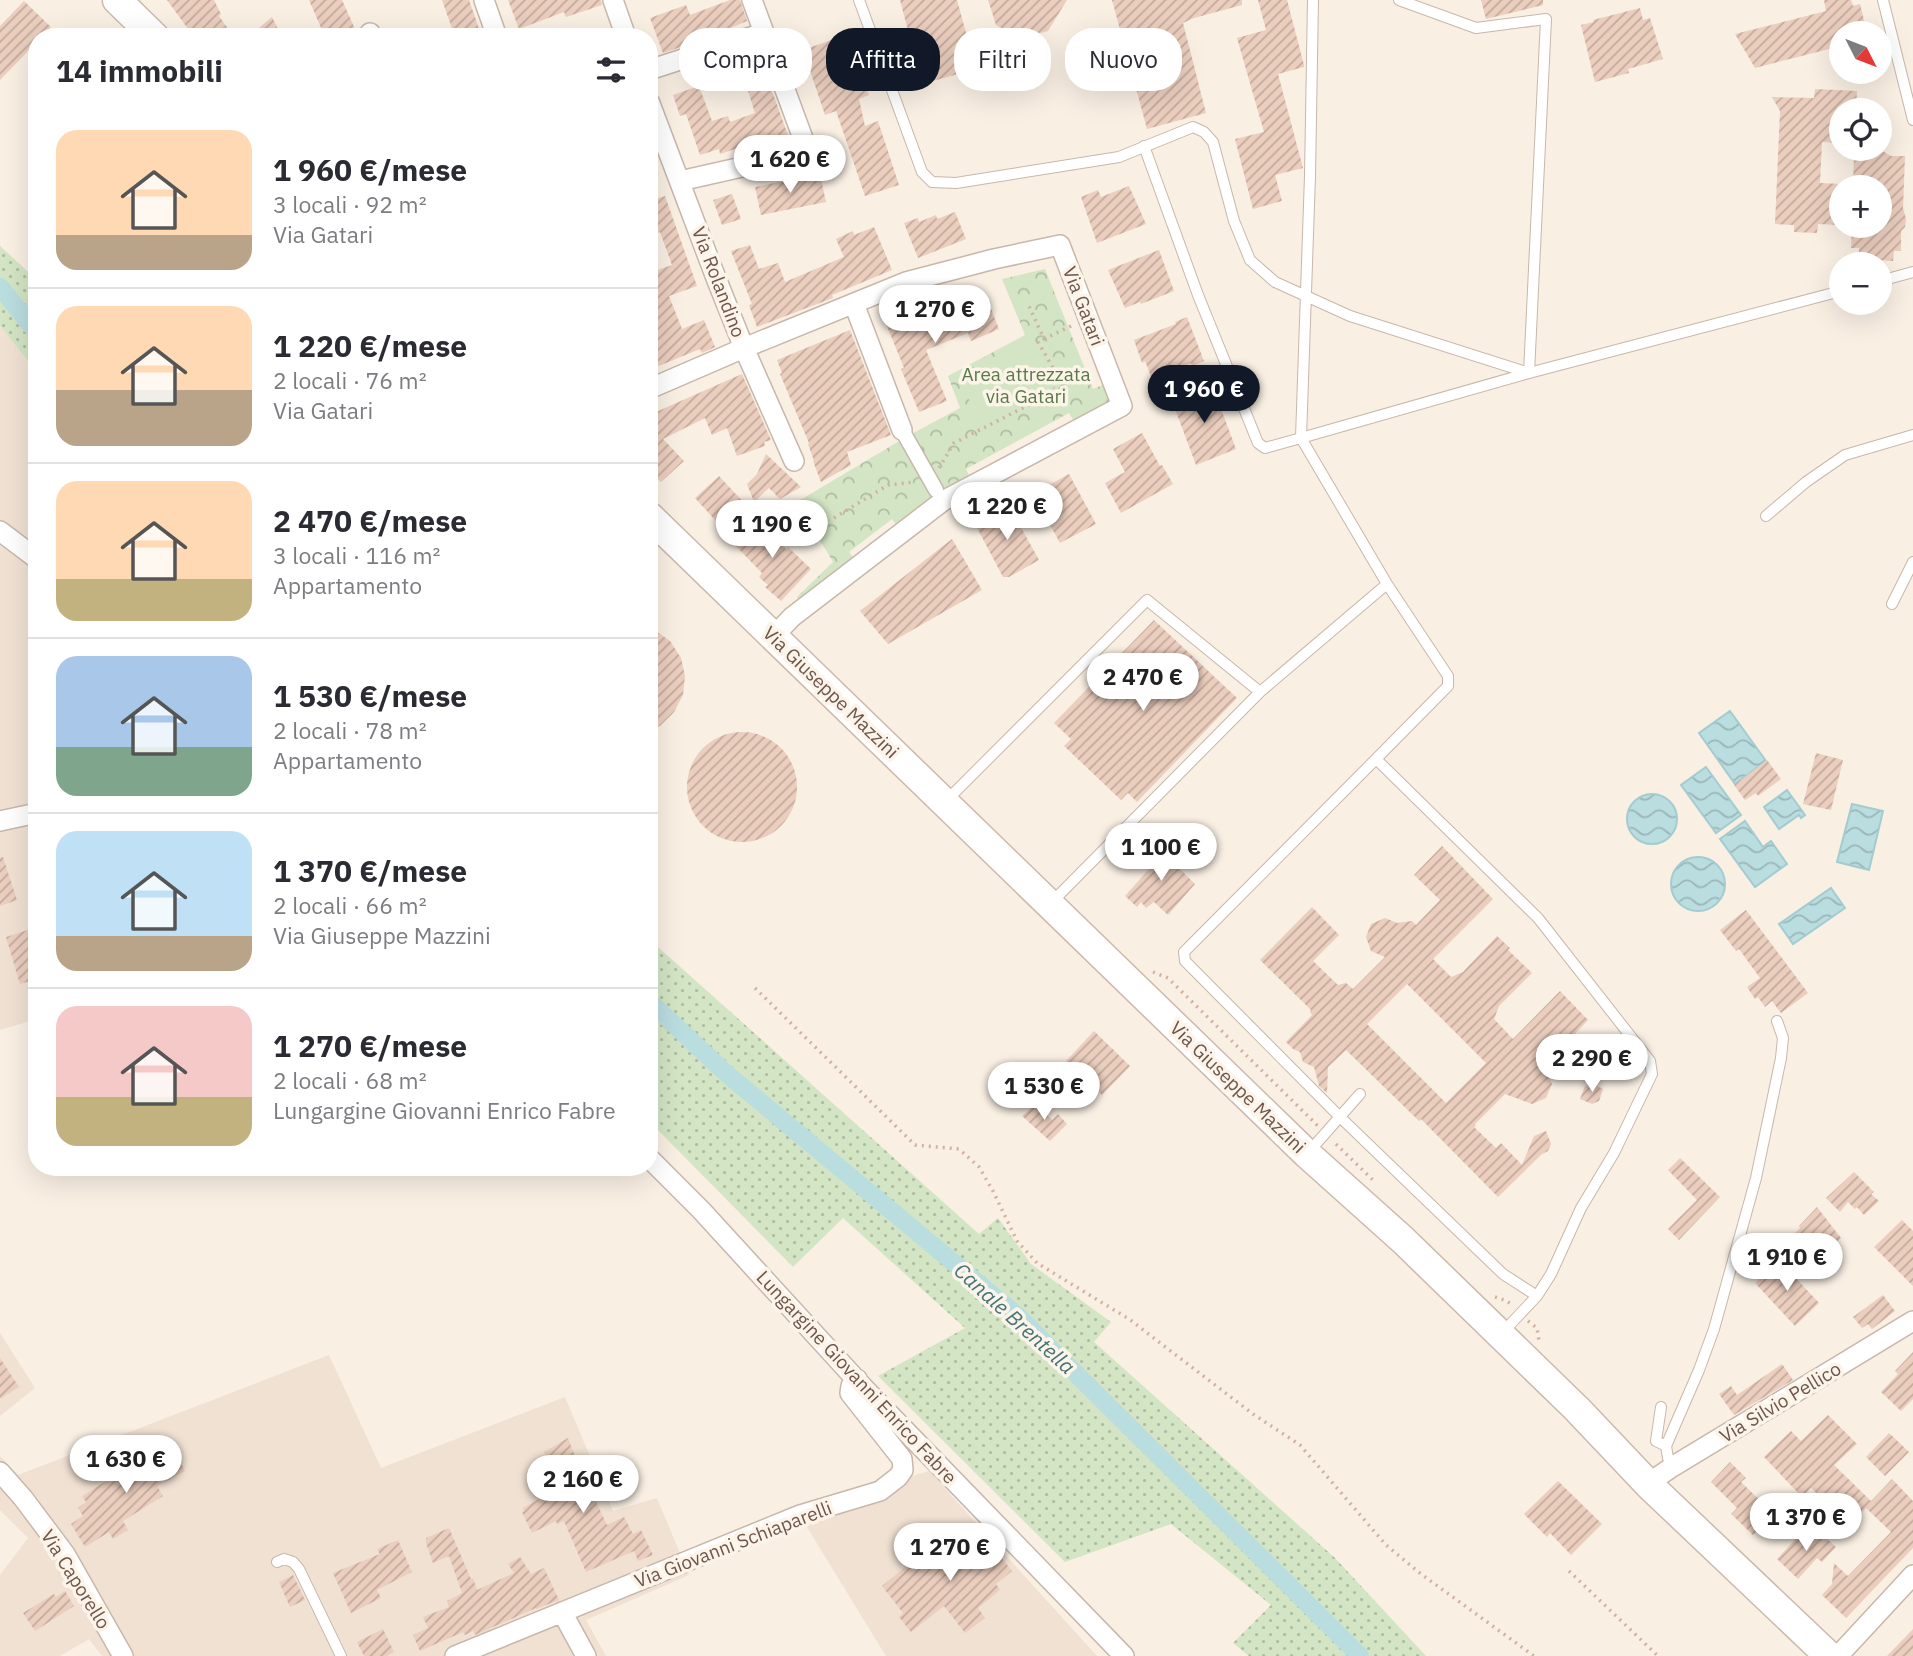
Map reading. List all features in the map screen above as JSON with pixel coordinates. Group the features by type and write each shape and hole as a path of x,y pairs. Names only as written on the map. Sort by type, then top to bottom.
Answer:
{"main road":[{"path":"117,0 146,28"},
{"name":"Via Giuseppe Mazzini","path":"658,525 1307,1154 1403,1240 1577,1409 1650,1486 1829,1656"}],"street":[{"path":"484,0 494,28"},
{"path":"613,0 623,28"},
{"path":"751,0 761,28"},
{"path":"658,67 679,60"},
{"path":"680,181 808,152 785,91"},
{"name":"Via Rolandino","path":"658,124 744,348 794,461"},
{"name":"Via Gatari","path":"774,636 792,617 937,491 1122,406 1060,245 906,282 854,304"},
{"path":"658,385 854,304 902,430 937,491"},
{"path":"0,531 28,552"},
{"path":"0,821 28,815"},
{"name":"Lungargine Giovanni Enrico Fabre","path":"658,1167 857,1379 1124,1656"},
{"name":"Via Silvio Pellico","path":"1650,1486 1672,1467 1913,1321"},
{"name":"Via Giovanni Schiaparelli","path":"456,1656 800,1515 880,1491 903,1470 902,1459 850,1393 851,1386 857,1379"},
{"name":"Via Caporello","path":"0,1472 65,1554 123,1656"},
{"path":"1838,1656 1913,1575"},
{"path":"562,1612 586,1656"}],"lane":[{"path":"859,0 922,172 932,182 956,183 1119,157 1193,127 1204,132 1213,142 1234,220 1250,260 1275,282 1350,316 1529,373"},
{"path":"1313,0 1301,438 1387,584 1448,676 1448,686 1184,952 1185,961 1341,1118 1503,1274 1538,1296"},
{"path":"1399,0 1476,28 1546,19 1529,373"},
{"path":"1882,0 1913,120"},
{"path":"1144,146 1198,295 1258,443 1265,448 1529,373 1829,294"},
{"path":"1892,278 1913,272"},
{"path":"1766,516 1806,482 1845,455 1913,435"},
{"path":"1892,604 1913,562"},
{"path":"1050,904 1261,692 1387,584"},
{"path":"945,802 1147,600 1261,692"},
{"path":"1376,759 1538,919 1650,1060 1652,1074 1614,1153 1581,1208 1551,1274 1538,1296 1501,1335"},
{"path":"1672,1467 1666,1446 1714,1329 1756,1178 1781,1058 1783,1038 1777,1021"},
{"path":"1307,1154 1360,1094"},
{"path":"1661,1407 1656,1441 1666,1446"},
{"path":"277,1562 284,1559 293,1562 299,1569 341,1656"}],"path":[{"path":"1028,304 1044,340"},
{"path":"834,518 888,485 937,491 954,443 1064,387 1038,342 1088,318"},
{"path":"1147,969 1168,978 1319,1128"},
{"path":"755,988 915,1145 959,1149 978,1167 1017,1241 1037,1263 1129,1320 1253,1414 1300,1445 1386,1545 1421,1574 1534,1656"},
{"path":"1569,1571 1658,1656"}],"shaded area":[{"path":"0,326 28,362 28,1022 0,1030"},
{"path":"0,1333 35,1388 0,1416"},
{"path":"329,1355 381,1468 565,1397 613,1511 657,1498 689,1575 586,1620 606,1656 102,1656 89,1639 60,1656 0,1656 0,1575 28,1538 0,1510 0,1456 18,1475"},
{"path":"929,1471 1097,1656 886,1656 797,1511"}],"green space":[{"path":"0,246 28,272 28,362 0,326"},
{"name":"Area attrezzata via Gatari","path":"1045,269 1093,389 1103,385 1111,404 1075,423 1069,413 966,469 971,479 898,527 892,519 849,552 855,560 801,603 797,597 833,562 797,502 960,408 948,376 1025,335 1002,279"},
{"path":"1033,340 1058,385 984,426 958,380 1012,347 1014,350"},
{"path":"658,947 979,1234 998,1218 1031,1264 1111,1322 1094,1342 1335,1558 1426,1656 1249,1656 1233,1643 1271,1605 1171,1524 1065,1562 878,1376 965,1328 843,1218 793,1267 658,1130"}],"water":[{"path":"1730,711 1766,761 1735,784 1699,733"},
{"path":"1706,767 1741,815 1716,833 1681,785"},
{"path":"1787,790 1805,815 1801,818 1799,815 1779,829 1764,807"},
{"path":"1652,794 1670,801 1677,819 1670,837 1652,844 1634,837 1627,819 1634,801"},
{"path":"1852,804 1883,811 1869,870 1837,862"},
{"path":"1745,821 1763,847 1771,841 1787,864 1755,887 1720,839"},
{"path":"1698,857 1717,865 1725,884 1717,903 1698,911 1679,903 1671,884 1679,865"},
{"path":"1831,888 1845,908 1793,944 1779,924"}],"building":[{"path":"167,0 214,0 221,14 219,16 228,28 187,28"},
{"path":"309,0 342,0 355,28 321,28"},
{"path":"442,0 469,0 479,28 452,28"},
{"path":"508,0 601,0 602,5 566,17 564,12 519,28"},
{"path":"730,0 740,0 747,21 730,28 679,28 679,48 663,53 658,40 658,28 654,28 650,18 686,5 690,15"},
{"path":"900,0 957,0 965,28 954,28 954,75 940,79 940,28 907,28"},
{"path":"988,0 1067,0 1050,28 1002,28 996,25"},
{"path":"1112,0 1242,0 1242,5 1183,23 1206,113 1147,129 1137,91 1182,91 1182,28 1120,28"},
{"path":"1258,0 1287,0 1304,67 1278,74 1303,168 1275,175 1282,201 1253,209 1235,139 1264,132 1237,38 1266,30"},
{"path":"1481,0 1543,0 1543,5 1486,19"},
{"path":"1824,0 1851,0 1853,6 1860,4 1864,21 1829,21 1829,49 1755,68 1735,34 1826,11"},
{"path":"24,1 51,27 28,28 28,51 0,80 0,26"},
{"path":"1640,8 1643,20 1650,18 1663,59 1628,69 1629,73 1595,82 1581,25"},
{"path":"272,17 278,28 259,28"},
{"path":"826,42 826,91 867,91 869,95 859,99 865,126 878,121 899,185 865,196 836,111 825,115 812,77 812,47"},
{"path":"1815,89 1857,91 1857,98 1829,98 1829,142 1822,142 1820,183 1829,183 1829,225 1818,224 1817,233 1794,232 1794,225 1775,224 1780,111 1772,97 1814,98"},
{"path":"685,91 701,91 712,121 728,116 730,122 755,113 748,91 772,91 789,138 775,143 774,139 758,144 757,142 720,154 719,149 700,155 686,114 680,116 673,95"},
{"path":"1892,156 1905,156 1903,208 1906,219 1905,227 1901,231 1901,251 1894,251 1893,261 1892,252 1859,252 1859,248 1851,248 1851,238 1892,238 1892,175 1853,175 1854,161 1892,161"},
{"path":"820,174 826,202 761,215 755,187"},
{"path":"1129,186 1146,224 1097,243 1081,197 1098,190 1101,197"},
{"path":"732,194 741,219 722,225 713,200"},
{"path":"665,196 697,286 669,296 682,329 704,320 715,347 702,353 700,349 658,366 658,270 672,265 660,232 658,233 658,198"},
{"path":"955,212 966,239 918,258 904,223 918,218 919,222 936,215 937,219"},
{"path":"874,227 892,270 832,295 833,298 757,327 749,305 752,304 731,251 750,245 759,269 778,263 785,282 844,257 836,239 853,231 854,235"},
{"path":"1159,250 1174,291 1125,308 1108,270"},
{"path":"955,300 962,315 989,304 999,329 971,341 968,333 926,350 947,401 919,412 887,326"},
{"path":"1187,317 1204,361 1192,366 1191,363 1152,379 1145,361 1142,363 1134,340"},
{"path":"850,330 891,435 847,452 851,465 821,482 777,360"},
{"path":"742,374 771,440 764,442 765,446 737,456 727,428 712,435 705,418 663,439 684,461 661,482 658,479 658,411"},
{"path":"1212,385 1236,449 1196,465 1172,401"},
{"path":"1142,433 1173,484 1121,513 1105,483 1125,472 1113,449"},
{"path":"766,454 801,487 780,499 769,488 754,502 747,484 757,474"},
{"path":"1069,474 1096,524 1060,543 1034,496"},
{"path":"719,476 748,507 738,516 730,508 716,521 695,498"},
{"path":"1009,506 1039,560 1009,577 1003,577 975,524"},
{"path":"757,519 786,549 788,547 811,569 781,601 765,587 768,585 759,577 762,573 733,543"},
{"path":"952,539 982,590 888,644 860,611"},
{"path":"1154,620 1237,698 1137,802 1128,793 1121,800 1064,746 1071,739 1054,723"},
{"path":"658,632 670,641 681,658 685,676 683,695 674,712 658,727"},
{"path":"742,732 763,736 781,748 793,766 797,787 793,808 781,826 763,838 742,842 721,838 703,826 691,808 687,787 691,766 703,748 721,736"},
{"path":"1816,753 1843,760 1831,810 1803,804"},
{"path":"1767,760 1781,779 1758,796 1756,793 1745,800 1734,785"},
{"path":"1158,844 1195,884 1168,915 1154,902 1146,908 1141,902 1137,907 1125,896 1156,861 1148,854"},
{"path":"1442,846 1493,899 1433,959 1451,977 1463,972 1497,936 1510,948 1508,950 1532,973 1499,1006 1494,1019 1513,1039 1560,991 1588,1020 1563,1047 1557,1042 1538,1061 1545,1068 1552,1084 1546,1098 1532,1104 1505,1094 1475,1124 1474,1127 1496,1148 1501,1143 1522,1165 1534,1136 1546,1131 1551,1144 1548,1151 1498,1197 1421,1119 1419,1121 1346,1050 1328,1067 1327,1093 1319,1086 1314,1067 1303,1062 1300,1052 1286,1042 1312,1015 1311,1010 1260,960 1312,907 1339,935 1313,961 1338,985 1346,983 1353,989 1385,957 1371,951 1366,937 1371,924 1385,918 1397,923 1412,921 1416,925 1440,900 1414,875","holes":["1407,984 1486,1063 1446,1103 1367,1024"]},
{"path":"0,857 3,857 17,900 0,906"},
{"path":"1746,910 1808,993 1781,1013 1772,1001 1765,1007 1758,997 1755,999 1747,987 1760,978 1739,949 1736,951 1720,930"},
{"path":"28,930 28,982 20,984 6,937"},
{"path":"1094,1031 1130,1066 1102,1095 1066,1061"},
{"path":"1592,1083 1603,1089 1599,1101 1592,1104 1580,1099 1585,1086"},
{"path":"1036,1103 1052,1120 1058,1114 1067,1124 1050,1141 1022,1116"},
{"path":"1680,1158 1720,1197 1679,1240 1668,1229 1697,1200 1668,1170"},
{"path":"1854,1172 1879,1201 1864,1215 1848,1202 1840,1212 1826,1198"},
{"path":"1817,1207 1841,1238 1818,1261 1793,1235"},
{"path":"1902,1220 1913,1231 1913,1286 1874,1247"},
{"path":"1779,1260 1819,1303 1795,1326 1755,1283"},
{"path":"1883,1295 1895,1311 1872,1329 1868,1324 1862,1328 1853,1317"},
{"path":"1913,1352 1913,1399 1901,1411 1881,1392 1898,1374 1895,1371"},
{"path":"0,1358 19,1387 0,1399"},
{"path":"1782,1364 1793,1380 1734,1415 1719,1394 1731,1386 1737,1395"},
{"path":"1828,1415 1857,1444 1834,1465 1871,1501 1892,1479 1913,1501 1913,1548 1846,1618 1822,1595 1832,1584 1834,1563 1848,1576 1891,1532 1866,1508 1850,1525 1811,1488 1802,1497 1764,1457 1791,1431 1801,1441"},
{"path":"1889,1433 1909,1452 1885,1476 1866,1457"},
{"path":"568,1438 607,1525 624,1517 633,1534 641,1530 653,1555 638,1561 634,1551 586,1572 564,1521 557,1524 556,1521 532,1533 522,1512 523,1508 561,1487 544,1452"},
{"path":"171,1443 185,1471 157,1486 163,1496 123,1521 128,1530 113,1539 109,1532 85,1547 71,1524 83,1516 78,1508 86,1502 82,1496"},
{"path":"1730,1462 1746,1478 1741,1482 1774,1514 1753,1535 1731,1514 1737,1508 1711,1482"},
{"path":"1558,1481 1602,1524 1571,1555 1550,1533 1547,1537 1524,1514"},
{"path":"977,1526 1012,1571 996,1584 1000,1590 978,1608 985,1618 965,1633 944,1606 911,1632 899,1617 903,1613 882,1586 921,1554 929,1563"},
{"path":"449,1528 477,1590 514,1573 508,1564 520,1557 531,1574 544,1568 559,1600 475,1635 473,1631 465,1635 463,1632 420,1651 413,1635 428,1628 423,1617 449,1607 447,1601 462,1593 449,1556 433,1563 426,1543 426,1538"},
{"path":"1815,1531 1836,1547 1822,1562 1817,1558 1798,1579 1777,1559 1798,1536 1805,1542"},
{"path":"398,1540 412,1572 377,1590 381,1598 351,1613 333,1573 380,1554 377,1549"},
{"path":"293,1575 305,1600 290,1607 279,1582"},
{"path":"65,1591 74,1606 35,1631 23,1613 54,1594 56,1597"},
{"path":"383,1629 394,1652 387,1656 364,1656 357,1642"},
{"path":"1913,1629 1913,1656 1887,1656"}],"waterway":[{"name":"Canale Brentella","path":"0,287 28,322"},
{"name":"Canale Brentella","path":"658,1009 727,1074 1019,1317 1360,1656"}]}
